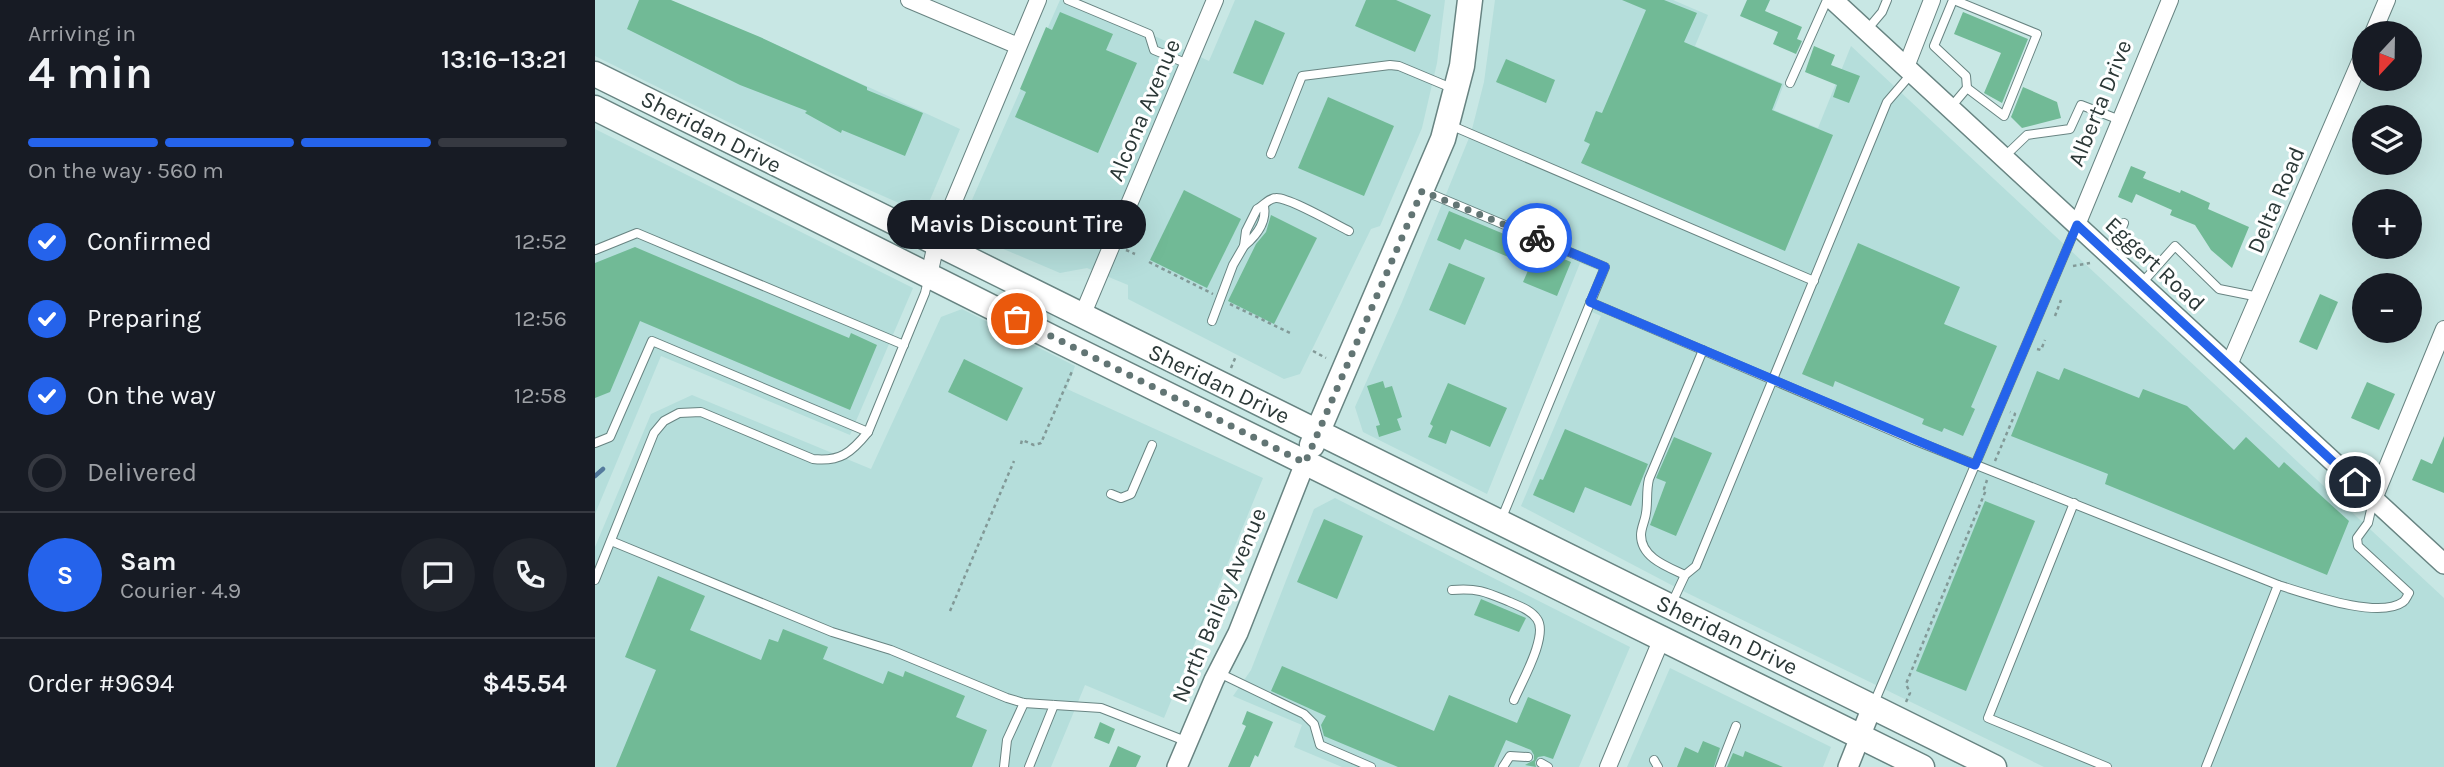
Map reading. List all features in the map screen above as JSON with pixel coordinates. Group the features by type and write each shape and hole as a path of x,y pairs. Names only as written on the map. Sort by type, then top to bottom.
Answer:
{"main road":[{"path":"1305,463 1448,124 1457,90 1470,0"},
{"name":"Sheridan Drive","path":"595,74 1994,767"},
{"name":"Sheridan Drive","path":"595,108 1305,463 1922,767"}],"street":[{"path":"909,0 1018,46"},
{"path":"929,275 936,244 1038,0"},
{"name":"Alcona Avenue","path":"1082,316 1215,0"},
{"name":"Eggert Road","path":"1833,0 2077,225 2098,257 2141,284 2444,564"},
{"path":"1909,70 1932,0"},
{"name":"Alberta Drive","path":"2077,225 2170,0"},
{"path":"2378,21 2387,0"},
{"name":"Delta Road","path":"2229,365 2352,80"},
{"path":"2374,499 2442,341"},
{"name":"North Bailey Avenue","path":"1177,767 1238,633 1305,463"},
{"path":"1608,767 1662,638"},
{"path":"1848,767 1873,707"}],"lane":[{"path":"1068,0 1149,34 1154,50 1188,64"},
{"path":"1790,83 1826,0"},
{"path":"1866,30 1882,12 1887,0"},
{"path":"1950,108 1967,88 1966,76 1934,46 1953,0 2037,34 2004,116 1967,88"},
{"path":"1923,23 1940,30"},
{"path":"1271,155 1302,76 1390,65 1399,66 1457,90"},
{"path":"1670,607 1685,575 1696,566 1887,102 1909,70"},
{"path":"2004,158 2027,135 2070,129 2081,105 2120,120"},
{"path":"1448,124 1814,281"},
{"path":"1422,191 1605,267 1499,523"},
{"path":"1212,321 1233,265 1244,246 1246,231 1257,209 1264,206 1268,200 1280,198 1349,230"},
{"path":"2098,257 2117,240 2125,223"},
{"path":"1873,707 2077,225"},
{"path":"595,250 637,233 904,345"},
{"path":"2141,284 2175,246 2219,289 2259,297"},
{"path":"595,580 654,433 664,421 679,412 701,412 813,459 828,461 844,456 857,446 868,432 925,293 929,275"},
{"path":"1590,302 1975,465 2278,584 2360,608 2389,607 2402,602 2409,593 2358,546 2357,538 2368,523 2374,499"},
{"path":"595,443 610,437 652,341 868,432"},
{"path":"1685,575 1656,561 1640,540 1647,510 1646,491 1649,480 1703,351"},
{"path":"1111,494 1121,498 1131,494 1152,445"},
{"path":"2074,503 1988,718 2107,767"},
{"path":"611,541 832,632 891,650 1007,698 1024,702 1101,708 1188,743"},
{"path":"2206,767 2278,584"},
{"path":"1452,590 1481,590 1527,610 1539,621 1541,628 1538,643 1514,700"},
{"path":"1218,672 1304,714 1314,724 1320,745 1371,767"},
{"path":"1004,767 1007,740 1024,702"},
{"path":"1029,767 1054,705"},
{"path":"1720,767 1736,726"},
{"path":"1503,767 1510,756 1528,757"}],"path":[{"path":"1126,250 1135,254"},
{"path":"2071,267 2098,257"},
{"path":"1149,262 1216,295"},
{"path":"2055,316 2061,300"},
{"path":"1226,302 1290,333"},
{"path":"2035,348 2041,350 2045,340"},
{"path":"1313,351 1326,358"},
{"path":"1229,371 1236,356"},
{"path":"1021,444 1022,440 1034,445 1041,443 1075,362"},
{"path":"1995,461 2015,414 2008,411"},
{"path":"950,611 1014,461"},
{"path":"1906,702 1910,692 1906,684 1986,490 1984,489 1989,475"}],"shaded area":[{"path":"595,0 669,0 759,37 960,129 924,214 833,174 595,56"},
{"path":"1060,0 1076,0 1209,61 1235,0 1445,0 1437,63 1422,128 1380,226 1371,229 1300,374 1284,379 1128,299 1128,285 1087,268 1060,273 966,233 969,220 964,218"},
{"path":"1495,0 1673,0 1708,15 1695,46 1784,84 1774,110 1818,128 1851,46 2444,598 2444,767 2044,767 1681,590 1521,506 1601,316 1590,311 1605,273 1580,263 1487,494 1363,432 1355,407 1402,302 1471,133 1484,82"},
{"path":"595,129 913,288 850,435 661,356 595,514"},
{"path":"962,309 1075,366 1067,389 1263,478 1164,718 1085,685 1051,767 595,767 595,547 651,414 692,395 871,469 941,317"},
{"path":"1335,498 1630,647 1579,767 1342,767 1294,747 1302,725 1233,696 1251,670 1314,509"},
{"path":"1670,668 1831,747 1823,767 1627,767"}],"building":[{"path":"639,0 671,0 760,37 867,87 867,90 923,113 905,156 842,130 841,133 805,113 807,111 740,85 627,29"},
{"path":"1366,0 1396,0 1431,15 1415,52 1355,26"},
{"path":"1622,0 1664,0 1697,13 1684,42 1782,84 1772,110 1833,135 1785,251 1581,163 1590,144 1584,141 1596,111 1602,113 1646,10"},
{"path":"1747,0 1770,0 1765,11 1802,27 1797,39 1802,41 1796,54 1773,44 1778,32 1740,16"},
{"path":"1060,12 1113,34 1106,50 1137,63 1098,153 1015,117 1026,92 1020,89 1046,27 1052,30"},
{"path":"1963,12 2028,39 2002,103 1984,93 2001,53 1954,34"},
{"path":"1255,20 1285,33 1263,85 1233,73"},
{"path":"1814,46 1835,55 1831,65 1860,76 1849,103 1833,97 1837,85 1805,72"},
{"path":"1506,59 1555,80 1546,103 1496,82"},
{"path":"2023,87 2057,102 2061,118 2022,128 2011,117"},
{"path":"1328,97 1394,126 1364,196 1298,168"},
{"path":"2131,166 2146,172 2143,178 2210,203 2208,209 2249,227 2232,268 2211,250 2195,225 2170,215 2172,210 2136,194 2132,203 2118,197"},
{"path":"1184,190 1241,219 1207,288 1150,260"},
{"path":"1449,211 1571,262 1557,296 1523,282 1530,266 1465,239 1460,250 1437,240"},
{"path":"1271,215 1317,238 1274,324 1228,301 1256,244 1266,232"},
{"path":"1858,243 1960,287 1944,324 1997,346 1971,407 1975,409 1963,436 1944,428 1942,432 1922,424 1924,419 1835,381 1833,387 1802,374"},
{"path":"635,247 849,338 851,333 877,345 850,410 640,321 610,392 595,398 595,263"},
{"path":"1449,263 1485,278 1465,325 1429,310"},
{"path":"2320,294 2338,302 2317,350 2299,342"},
{"path":"964,359 1023,388 1007,421 948,392"},
{"path":"2064,368 2139,398 2143,389 2187,406 2234,450 2246,437 2279,468 2284,462 2349,521 2327,575 2105,484 2108,474 2011,436 2037,371 2059,380"},
{"path":"1383,381 1385,388 1392,386 1402,417 1397,419 1401,430 1379,437 1376,426 1380,425 1367,386"},
{"path":"2367,382 2395,394 2379,430 2351,418"},
{"path":"1448,383 1507,408 1490,447 1451,430 1446,444 1428,437 1433,426 1430,424"},
{"path":"1565,429 1648,464 1631,506 1585,487 1574,513 1533,495 1540,479 1543,480"},
{"path":"2444,436 2444,493 2412,480 2421,459 2432,464"},
{"path":"1674,437 1712,453 1676,536 1650,525 1666,482 1656,478"},
{"path":"1985,501 2035,521 1966,691 1916,671"},
{"path":"1324,519 1363,536 1337,599 1297,582"},
{"path":"658,576 705,596 690,630 761,660 769,639 778,642 783,629 828,647 823,659 883,684 888,671 903,677 905,671 965,696 956,717 987,730 972,767 616,767 656,670 625,657"},
{"path":"1481,599 1526,618 1519,632 1474,615"},
{"path":"1282,666 1434,731 1449,695 1517,723 1528,697 1571,715 1553,759 1538,757 1536,767 1525,765 1534,760 1531,750 1506,740 1494,767 1398,767 1324,736 1321,725 1326,716 1271,691"},
{"path":"1247,711 1273,722 1258,757 1255,755 1250,767 1228,767 1246,726 1242,724"},
{"path":"1100,722 1115,729 1109,744 1094,738"},
{"path":"1703,741 1720,748 1714,767 1677,767 1685,747 1698,753"},
{"path":"1118,746 1141,756 1136,767 1109,767"},
{"path":"1745,751 1783,767 1727,767 1733,753 1743,757"}],"waterway":[{"path":"595,476 603,469"}],"way so far":[{"path":"1017,319 1305,463 1422,191 1537,238"}],"place":[{"name":"Mavis Discount Tire","path":"1017,319"}],"route":[{"path":"1537,238 1605,267 1590,302 1975,465 2077,225 2355,482"}]}
